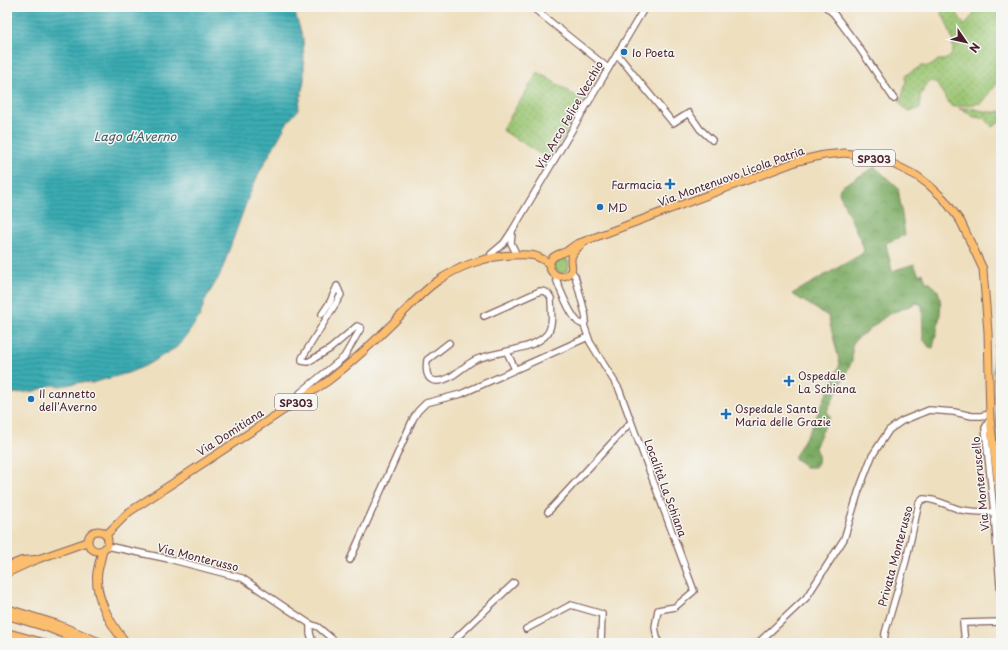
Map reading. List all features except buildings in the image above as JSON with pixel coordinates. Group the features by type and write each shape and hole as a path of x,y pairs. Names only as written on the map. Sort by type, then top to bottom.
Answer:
{"highway":[{"path":"104,548 97,579 98,590 109,618 126,643"},
{"path":"7,567 22,561 35,560"},
{"path":"7,609 58,625 101,643"},
{"path":"7,615 47,627 87,643"},
{"path":"7,633 43,643"}],"main road":[{"name":"Via Montenuovo Licola Patria","path":"550,256 562,254 577,244 798,161 824,155 845,153 872,157 893,164 917,176 944,198 961,222 983,269 988,332 990,416 1001,506"},
{"path":"571,260 574,251 583,243"},
{"name":"Via Domitiana","path":"479,261 515,251 550,256"},
{"name":"Via Domitiana","path":"106,535 129,512 328,381 350,364 436,282 492,254 532,254 542,258 550,265"},
{"path":"550,256 552,272 561,277 567,275 571,271 573,265 567,256 562,254"},
{"path":"94,531 100,531 106,535 108,540 104,548 96,552 91,549 87,542 90,534 94,531"},
{"path":"7,573 35,560 87,542"}],"street":[{"path":"532,7 608,68"},
{"path":"826,7 834,14 858,46 894,99"},
{"name":"Via Arco Felice Vecchio","path":"492,254 504,243 512,230 643,8"},
{"path":"617,54 673,123 689,113 700,129 712,140"},
{"path":"512,230 511,243 515,251"},
{"path":"504,243 503,250 505,254"},
{"name":"Località La Schiana","path":"571,271 575,276 585,313 586,319 584,325 588,337 613,378 694,591 675,607 658,610 655,627 658,643"},
{"name":"Località La Schiana","path":"555,275 558,287 573,315 578,323 584,325"},
{"path":"296,402 300,393 344,358 360,328 357,326 330,349 308,362 302,361 302,358 341,294 337,286 330,302 322,314"},
{"path":"449,343 427,360 425,369 428,376 437,381 451,376 476,359 507,352 532,344 547,334 551,326 551,298 546,291 540,291 484,316"},
{"path":"350,560 413,419 418,411 426,404 461,394 588,337"},
{"path":"507,352 515,370"},
{"path":"758,643 806,598 844,538 859,490 872,456 889,430 902,421 929,410 954,412 972,416 990,416"},
{"name":"Via Monteruscello","path":"990,416 985,428 985,435 994,512 1001,596"},
{"path":"548,512 631,422"},
{"path":"985,435 986,430 993,434"},
{"name":"Privata Monterusso","path":"884,643 885,633 906,562 919,503 922,499 929,498 962,510 994,512"},
{"name":"Via Monterusso","path":"104,548 169,559 242,578 310,624 318,627 338,643"},
{"path":"454,642 514,583"},
{"path":"526,629 571,605 602,614 601,643"},
{"path":"965,643 963,623 1001,622"},
{"path":"310,624 310,633 313,643"}],"green space":[{"path":"938,7 953,7 965,26 978,7 1001,7 1001,79 981,103 955,107 951,106 936,83 932,81 928,82 920,96 920,109 908,111 900,103 906,82 905,76 921,66 930,66 938,60 947,59 952,54 952,38"},
{"path":"538,72 584,101 550,160 502,130"},
{"path":"966,108 988,112 1001,111 1001,123 1000,122 992,127 986,119 974,117 964,110 959,109"},
{"path":"875,167 898,188 905,235 886,243 892,271 914,264 919,275 923,273 926,282 929,282 938,291 941,304 938,327 933,348 929,347 923,339 922,305 917,303 889,314 854,341 852,346 852,361 827,411 830,416 829,421 823,429 815,448 818,462 815,467 805,467 794,458 813,424 840,364 828,316 792,294 860,255 864,251 839,193 840,188 844,185"},
{"path":"561,257 567,259 569,265 567,271 561,273 555,271 553,265 555,259"},
{"path":"1001,328 1001,419 996,418 993,354 995,353 994,345 998,345"},
{"path":"996,419 1001,419 1001,492"}],"water":[{"name":"Lago d'Averno","path":"7,7 293,7 303,38 304,80 298,110 287,123 259,173 249,195 220,275 205,300 200,316 177,347 145,366 128,373 92,383 82,382 61,386 52,385 35,391 7,394"}],"place":[{"name":"Io Poeta","path":"624,52"},
{"name":"Farmacia","path":"670,184"},
{"name":"MD","path":"600,207"},
{"name":"Ospedale La Schiana","path":"789,381"},
{"name":"Il cannetto dell'Averno","path":"31,399"},
{"name":"Ospedale Santa Maria delle Grazie","path":"726,414"}]}
